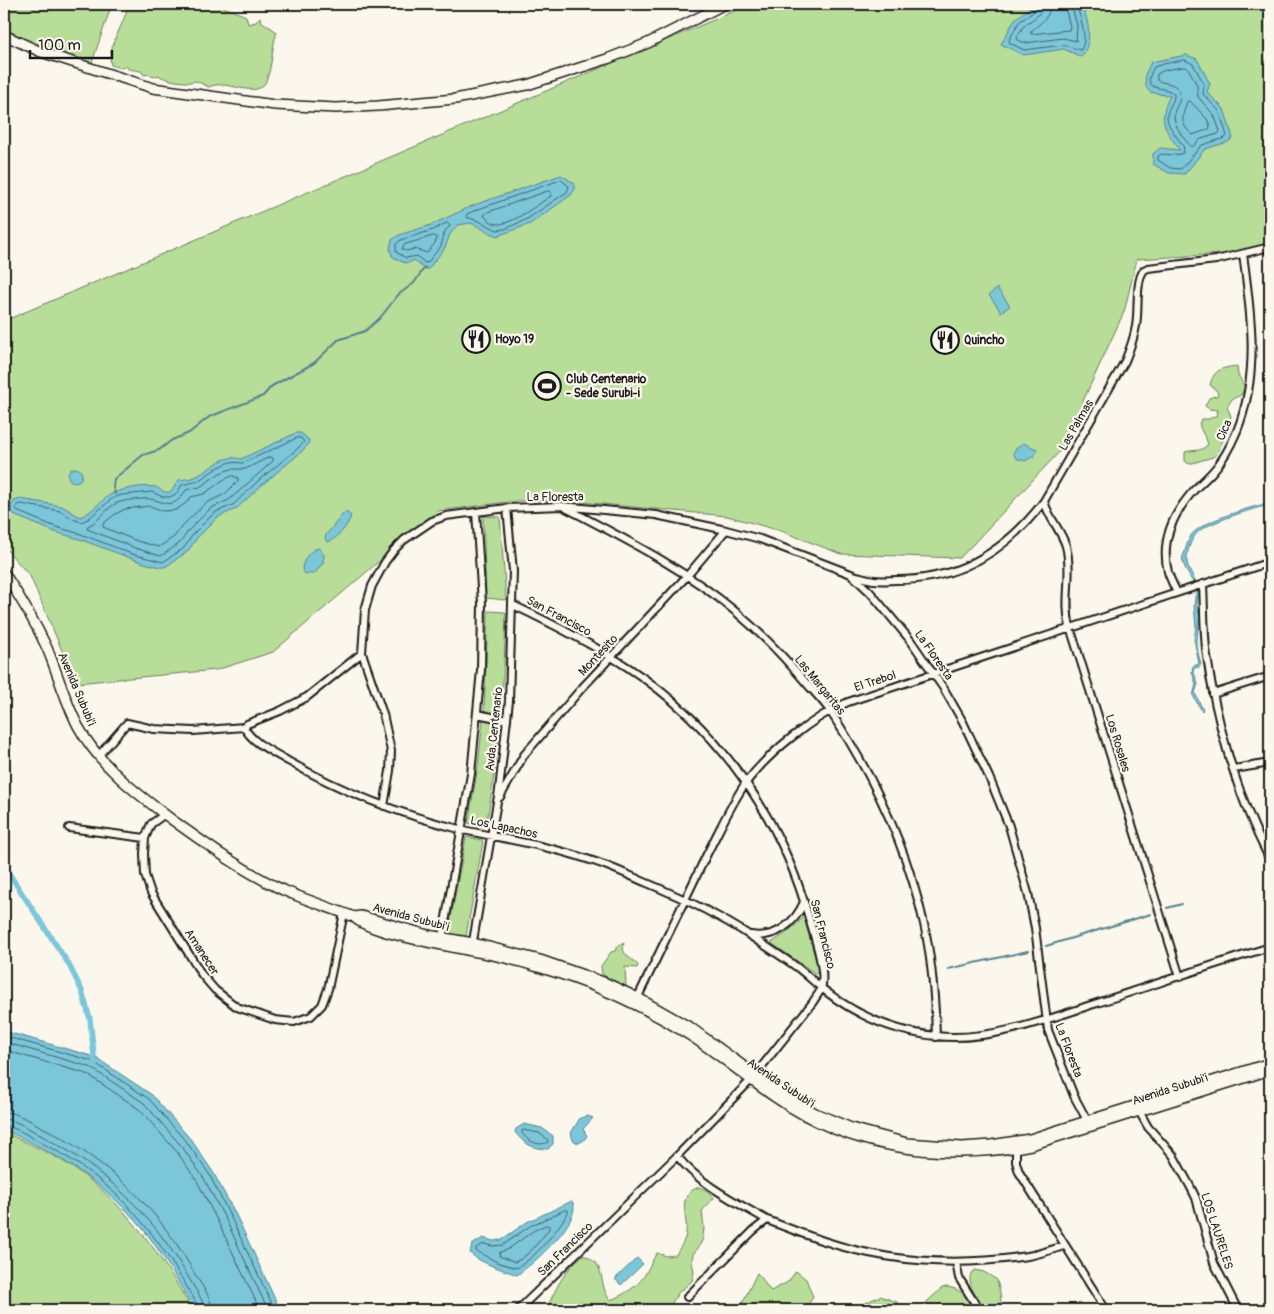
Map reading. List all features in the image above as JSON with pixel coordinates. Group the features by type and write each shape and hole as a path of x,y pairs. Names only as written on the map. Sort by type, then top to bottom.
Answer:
{"street":[{"path":"4,35 41,52 153,88 275,105 336,108 454,99 527,85 607,59 648,43 725,4"},
{"name":"Las Palmas","path":"850,574 876,580 928,578 951,572 991,553 1008,541 1032,517 1044,501 1125,360 1132,344 1136,325 1141,274 1148,268 1184,265 1270,247"},
{"name":"Cica","path":"1177,593 1168,573 1166,556 1170,527 1188,498 1213,472 1222,459 1237,430 1248,393 1252,336 1243,254"},
{"name":"Los Rosales","path":"1044,501 1066,546 1069,574 1066,614 1180,977"},
{"name":"La Floresta","path":"362,653 365,610 372,586 385,562 404,540 432,520 446,516 507,508 562,506 656,515 760,539 850,574 870,592 911,640 954,705 974,743 1009,826 1028,893 1035,928 1046,1020 1074,1096 1089,1124"},
{"name":"Las Margaritas","path":"562,506 650,552 736,612 794,669 829,710 869,777 879,798 899,843 917,895 929,957 935,1003 936,1036"},
{"name":"Avda. Centenario","path":"472,947 497,804 507,720 511,665 513,571 507,508"},
{"name":"Avda. Centenario","path":"442,942 471,774 481,670 482,608 476,512"},
{"path":"1032,517 1039,514 1050,515"},
{"name":"Montesito","path":"497,804 524,755 611,657 687,576 726,530"},
{"name":"El Trebol","path":"636,1001 685,899 746,783 784,744 829,710 1070,627 1270,562"},
{"name":"Avenida Sububi'i","path":"4,573 27,609 47,650 77,726 89,744 120,778 205,844 258,877 285,890 354,917 358,922 389,932 472,947 556,972 636,1001 753,1077 775,1098 812,1119 849,1134 886,1145 944,1153 990,1152 1016,1145 1045,1141 1089,1124 1270,1063"},
{"path":"870,592 869,588 876,580"},
{"path":"1203,584 1206,646 1220,726 1249,814 1269,856"},
{"name":"San Francisco","path":"513,605 554,624 611,657 642,678 690,717 729,759 746,783 790,860 804,902 822,971 821,988 813,1002 753,1077 676,1156 518,1310"},
{"path":"102,760 100,754 127,723 154,729 193,731 244,727 307,697 362,653 383,714 391,751 390,771 384,806"},
{"path":"1213,694 1270,676"},
{"path":"477,714 507,720"},
{"name":"Los Lapachos","path":"244,727 255,740 317,777 384,806 460,829 543,846 586,858 612,867 685,899 750,935 801,970 841,1003 875,1021 905,1031 936,1036 962,1037 984,1035 1046,1020 1270,947"},
{"path":"1234,769 1270,763"},
{"path":"70,828 145,838 151,824 165,814"},
{"name":"Amanecer","path":"145,838 145,875 151,893 202,975 215,990 237,1007 275,1020 294,1022 311,1016 322,1005 328,989 344,913"},
{"path":"750,935 768,936 777,932 799,915 804,902"},
{"name":"Avenida Sububi'i","path":"1089,1124 1139,1111 1270,1070"},
{"name":"LOS LAURELES","path":"1139,1111 1148,1127 1173,1154 1196,1198 1214,1263 1238,1310"},
{"path":"1016,1145 1016,1162 1019,1172 1106,1310"},
{"path":"676,1156 691,1172 767,1220 825,1242 865,1252 920,1261 956,1262 1022,1257 1064,1246"},
{"path":"687,1297 753,1231 767,1220"},
{"path":"956,1262 959,1278 978,1310"}],"green space":[{"path":"4,4 112,4 91,65 44,51 4,32"},
{"path":"128,4 216,4 246,16 248,24 256,22 260,17 261,21 277,32 266,81 262,87 256,89 224,85 209,87 196,81 176,81 159,75 153,77 149,74 144,75 141,71 128,69 126,66 121,68 111,65 111,51"},
{"name":"Club Centenario - Sede Surubi-i","path":"751,4 1268,4 1270,11 1270,242 1240,253 1137,259 1124,312 1060,451 960,558 841,554 781,531 727,516 560,500 516,501 438,511 273,652 216,670 76,683 30,576 4,547 4,321"},
{"path":"1237,366 1238,375 1245,387 1241,395 1232,399 1227,407 1231,416 1219,451 1213,457 1189,464 1185,461 1185,452 1200,450 1208,444 1200,428 1201,419 1209,419 1217,415 1218,410 1209,409 1205,406 1209,398 1218,395 1217,391 1210,385 1212,380 1219,370"},
{"path":"483,516 500,517 505,600 486,598"},
{"path":"488,611 506,613 498,747 491,800 486,826 484,827 468,823 478,766 484,711"},
{"path":"466,837 482,840 483,842 466,936 464,937 448,933"},
{"path":"804,917 819,971 816,974 771,943 789,931"},
{"path":"624,943 625,953 638,965 637,968 625,967 626,986 621,987 608,983 608,978 602,974 601,966 611,952"},
{"path":"4,1132 61,1160 89,1179 107,1195 140,1230 168,1269 192,1310 4,1310"},
{"path":"699,1187 708,1191 714,1198 702,1211 703,1238 693,1254 694,1272 692,1281 678,1293 669,1308 673,1310 523,1310 527,1307 547,1308 566,1273 583,1255 596,1263 606,1294 610,1300 632,1289 641,1281 657,1253 666,1256 676,1255 685,1238 686,1223 684,1209 687,1196 691,1191"},
{"path":"975,1270 984,1272 997,1280 1001,1299 998,1310 986,1307 973,1291 970,1279 971,1273"},
{"path":"796,1271 806,1279 813,1297 806,1308 822,1310 739,1310 757,1273 771,1291 788,1282"},
{"path":"947,1287 963,1294 970,1300 973,1307 967,1310 918,1310 942,1288"},
{"path":"880,1296 897,1302 900,1310 824,1310 863,1304"}],"water":[{"path":"1033,4 1082,4 1088,24 1089,38 1081,57 1064,49 1023,55 1001,44 1015,19"},
{"path":"1186,55 1197,59 1210,84 1207,92 1224,109 1233,138 1228,142 1205,149 1185,174 1169,173 1153,164 1153,154 1160,148 1180,150 1164,124 1164,112 1170,96 1150,92 1146,87 1145,75 1151,62"},
{"path":"561,175 574,183 575,189 571,195 530,224 497,236 471,223 458,225 450,234 445,248 428,269 424,269 414,260 406,263 392,256 390,249 392,240 399,235 431,225 474,205"},
{"path":"997,288 1010,306 1001,312 989,295"},
{"path":"296,433 301,433 309,440 308,445 236,509 218,517 197,538 187,552 165,567 144,563 55,532 16,516 11,511 14,501 21,499 62,506 80,517 113,493 147,486 170,492 179,480 195,477 222,460 228,458 241,459"},
{"path":"1023,443 1037,449 1035,455 1025,461 1016,458 1013,453"},
{"path":"72,468 78,468 82,475 78,482 72,482 68,478 68,472"},
{"path":"1270,502 1270,505 1221,520 1198,532 1191,541 1187,556 1188,566 1195,582 1193,582 1182,559 1190,537 1204,525 1215,520"},
{"path":"346,512 351,516 348,523 342,532 327,542 325,539 326,535"},
{"path":"319,548 324,555 323,563 314,574 305,574 302,567 305,559 310,553"},
{"path":"1196,590 1199,591 1197,606 1200,616 1197,638 1201,664 1193,670 1198,684 1195,693 1202,711 1193,696 1196,684 1192,672 1193,666 1199,664 1194,639 1196,627 1194,605"},
{"path":"4,1031 95,1057 152,1095 192,1141 213,1172 237,1217 280,1310 194,1310 150,1239 129,1213 80,1171 43,1149 4,1130"},
{"path":"588,1116 593,1118 583,1129 587,1136 578,1143 573,1140 571,1133 580,1118"},
{"path":"524,1124 542,1128 553,1136 553,1144 548,1149 543,1149 525,1143 515,1132 516,1129"},
{"path":"572,1201 574,1209 571,1219 564,1230 544,1252 517,1275 486,1263 470,1253 472,1245 483,1238 493,1241 501,1240 527,1222"},
{"path":"637,1258 643,1264 621,1285 615,1279"}],"waterway":[{"path":"115,494 113,487 114,479 143,455 159,450 172,440 189,433 209,417 263,396 272,386 314,363 338,340 365,331 380,318 398,295 414,283 425,267"},
{"path":"4,866 68,963 82,991 90,1019 95,1065"},
{"path":"1167,908 1182,904"},
{"path":"1046,946 1151,914"},
{"path":"948,969 1028,951"}],"place":[{"name":"Hoyo 19","path":"476,339"},
{"name":"Quincho","path":"945,340"},
{"name":"Club Centenario - Sede Surubi-i","path":"547,386"}]}
